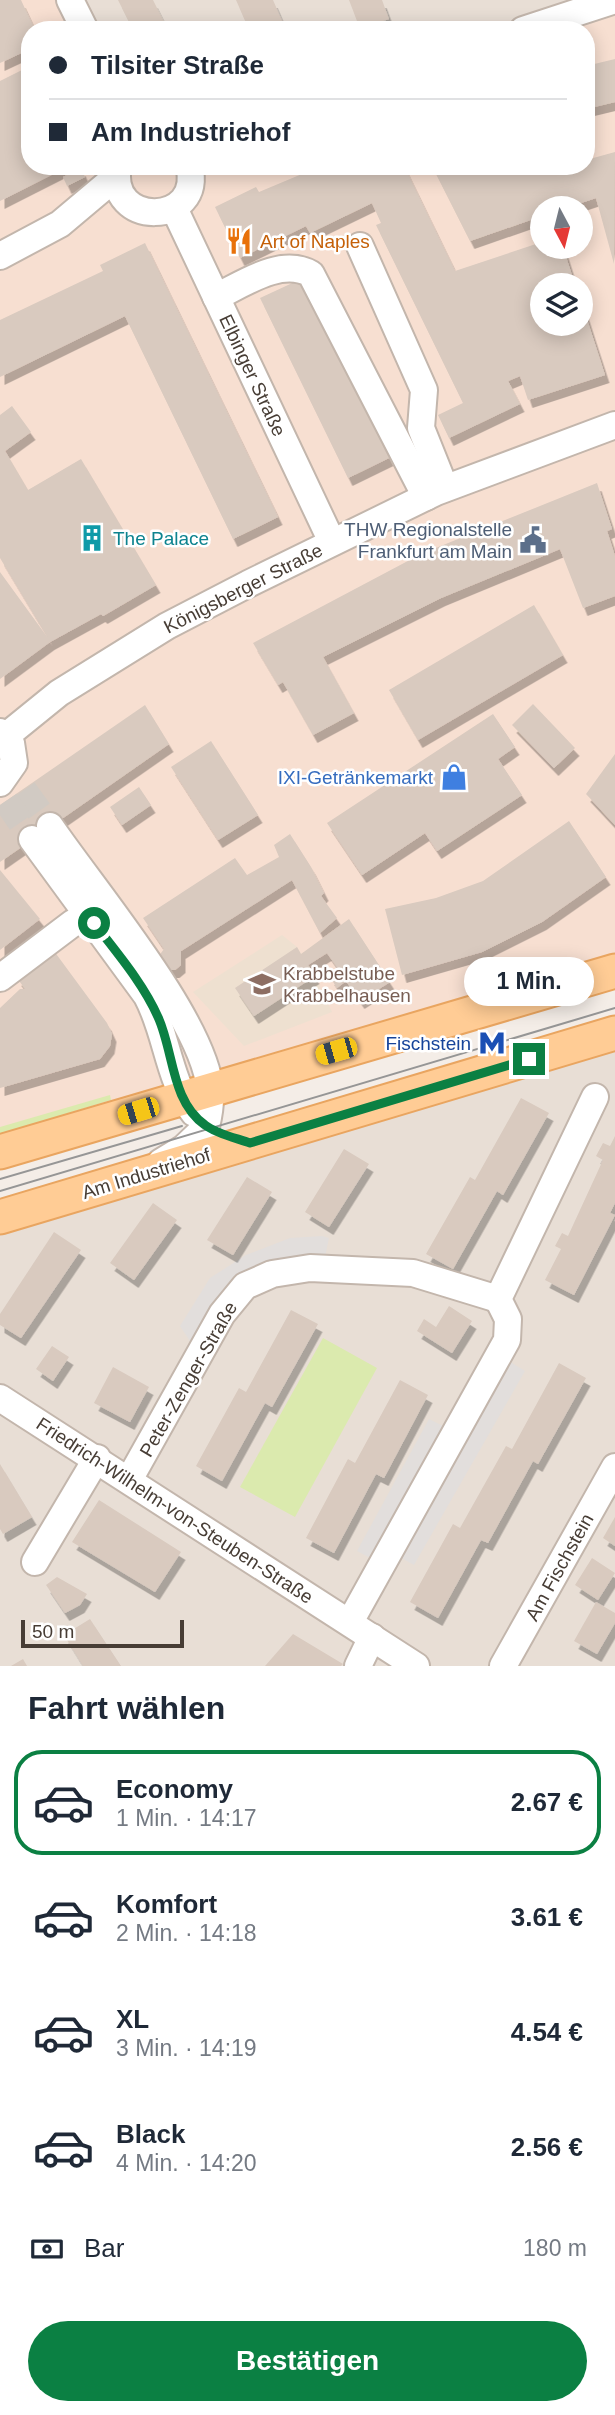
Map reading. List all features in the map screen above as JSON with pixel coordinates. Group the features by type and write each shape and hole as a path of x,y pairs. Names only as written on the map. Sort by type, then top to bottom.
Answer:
{"main road":[{"path":"0,1152 196,1092 615,971"},
{"name":"Am Industriehof","path":"0,1217 615,1033"}],"street":[{"path":"70,0 80,21"},
{"path":"551,21 615,0"},
{"path":"60,224 114,175"},
{"path":"118,175 120,191 127,202 141,212"},
{"path":"0,256 60,224 116,210 154,214 196,175"},
{"name":"Elbinger Straße","path":"184,188 216,297 332,541"},
{"path":"360,246 424,390 421,428 436,493"},
{"path":"216,297 280,269 299,267 311,274 436,493"},
{"name":"Königsberger Straße","path":"3,734 59,693 167,626 332,541 436,493 615,425"},
{"path":"3,734 14,752 8,788"},
{"path":"196,1092 205,1064 176,1007 41,833 89,916 147,996 196,1092 206,1127"},
{"path":"0,978 73,923 89,916"},
{"path":"350,1622 507,1340 508,1319 498,1299 595,1097"},
{"path":"138,1111 161,1111 174,1115 189,1135 184,1149"},
{"path":"206,1127 250,1143"},
{"path":"132,1178 184,1149 206,1127"},
{"name":"Peter-Zenger-Straße","path":"129,1480 222,1314 244,1286 272,1274 310,1268 413,1273 498,1299"},
{"name":"Friedrich-Wilhelm-von-Steuben-Straße","path":"0,1398 416,1666"},
{"path":"35,1562 97,1458"},
{"name":"Am Fischstein","path":"503,1666 614,1472"},
{"path":"358,1666 372,1637"}],"shaded area":[{"path":"0,0 70,0 80,21 21,21 21,175 595,175 595,21 551,21 615,0 615,971 0,1138"},
{"path":"70,0 615,0 551,21 80,21"},
{"name":"Krabbelstube Krabbelhausen","path":"282,935 297,947 332,1012 244,1046 193,992"},
{"path":"615,1052 615,1666 0,1666 0,1226 511,1078"},
{"path":"290,1238 329,1238 325,1257 305,1255 284,1258 262,1266 225,1290 212,1304 192,1344 180,1326 210,1278 246,1255"},
{"path":"507,1360 525,1371 414,1565 396,1555"},
{"path":"429,1419 445,1427 374,1560 357,1551"}],"green space":[{"path":"110,1095 111,1100 0,1134 0,1127"},
{"path":"323,1338 377,1368 295,1517 240,1487"}],"building":[{"path":"0,0 21,0 31,21 21,21 21,53 0,63"},
{"path":"118,0 153,0 164,21 128,21"},
{"path":"236,0 273,0 282,21 245,21"},
{"path":"349,0 382,0 389,19 357,21"},
{"path":"615,59 615,102 595,107 595,64"},
{"path":"21,70 21,175 51,175 0,201 0,81"},
{"path":"615,152 614,264 596,198 593,199 593,196 530,196 530,220 470,241 437,175 595,175 595,158"},
{"path":"84,175 85,177 67,186 63,177"},
{"path":"300,175 408,175 455,271 530,246 530,259 567,259 571,273 530,273 530,336 592,336 605,375 528,400 520,376 508,381 520,404 449,438 438,415 463,403 376,225 381,223 372,203 310,233 306,226 240,258 215,207 256,187 259,192"},
{"path":"145,243 278,517 233,539 125,316 0,377 0,320 103,271 100,265"},
{"path":"301,279 389,458 348,478 260,298"},
{"path":"12,406 31,432 5,451 28,490 81,459 156,585 103,616 101,614 50,642 0,679 0,572 48,638 0,558 0,415"},
{"path":"597,483 612,529 607,531 615,556 615,596 583,608 560,549 441,598 323,657 354,713 313,735 283,682 278,685 253,643 421,554"},
{"path":"534,605 563,655 418,740 389,690"},
{"path":"533,704 575,748 554,768 512,725"},
{"path":"145,705 169,744 0,862 0,805"},
{"name":"IXI-Getränkemarkt","path":"493,714 515,747 498,759 522,795 437,851 425,833 362,875 327,823"},
{"path":"211,741 258,815 218,840 171,767"},
{"path":"615,754 615,825 586,794"},
{"path":"139,787 151,805 122,825 110,807"},
{"path":"569,821 606,877 542,922 482,952 402,975 385,909 436,898 483,881"},
{"path":"290,834 324,893 321,896 337,918 320,933 292,880 181,951 181,965 175,970 168,970 158,957 164,949 143,918 235,858 247,875 279,857 274,845"},
{"path":"0,870 40,919 0,950"},
{"path":"349,919 390,982 360,1001 346,981 337,988 330,977 339,970 327,953 308,965 315,976 254,1016 235,988 297,947 301,954"},
{"path":"54,951 107,1023 112,1034 110,1046 100,1059 0,1088 0,1008 20,989 25,989 17,978"},
{"path":"521,1098 549,1113 503,1195 497,1191 453,1269 426,1254 470,1177 475,1180"},
{"path":"615,1136 615,1203 610,1213 615,1215 574,1295 545,1280 561,1249 555,1246 562,1233 568,1236 603,1160 596,1156 603,1143 610,1146"},
{"path":"344,1149 369,1164 329,1227 305,1212"},
{"path":"247,1177 272,1192 233,1255 207,1240"},
{"path":"153,1203 177,1220 134,1280 110,1263"},
{"path":"54,1232 81,1250 21,1338 0,1325 0,1314"},
{"path":"449,1306 472,1321 452,1353 417,1331 424,1319 436,1327"},
{"path":"291,1310 318,1324 272,1407 265,1403 222,1481 196,1466 239,1388 246,1392"},
{"path":"52,1346 69,1357 53,1381 36,1369"},
{"path":"559,1363 586,1378 538,1464 533,1461 488,1543 481,1540 438,1618 410,1602 453,1524 460,1528 506,1446 512,1449"},
{"path":"113,1367 149,1387 130,1422 94,1403"},
{"path":"400,1380 428,1395 384,1478 376,1474 334,1553 306,1538 348,1459 355,1463"},
{"path":"0,1464 32,1517 3,1534 0,1529"},
{"path":"99,1500 181,1552 155,1592 72,1542"},
{"path":"615,1517 615,1546 603,1538"},
{"path":"592,1558 615,1573 598,1600 575,1585"},
{"path":"57,1577 87,1594 80,1605 65,1613 46,1585"},
{"path":"596,1602 615,1613 615,1623 597,1654 574,1641"},
{"path":"90,1619 121,1666 83,1666 64,1635"},
{"path":"293,1634 343,1664 265,1666"},
{"path":"23,1659 27,1666 11,1666"}],"tunnel":[{"path":"24,790 50,826"},
{"path":"6,801 32,839"}],"tram line":[{"path":"0,1191 615,1008"},
{"path":"0,1179 182,1126"}],"place":[{"name":"Art of Naples","path":"239,241"},
{"name":"The Palace","path":"92,538"},
{"name":"THW Regionalstelle Frankfurt am Main","path":"533,540"},
{"name":"IXI-Getränkemarkt","path":"454,777"},
{"name":"Krabbelstube Krabbelhausen","path":"262,984"},
{"name":"Fischstein","path":"492,1043"}],"route":[{"path":"94,923 129,969 159,1019 182,1096 191,1109 206,1127 250,1143 529,1059"}]}
